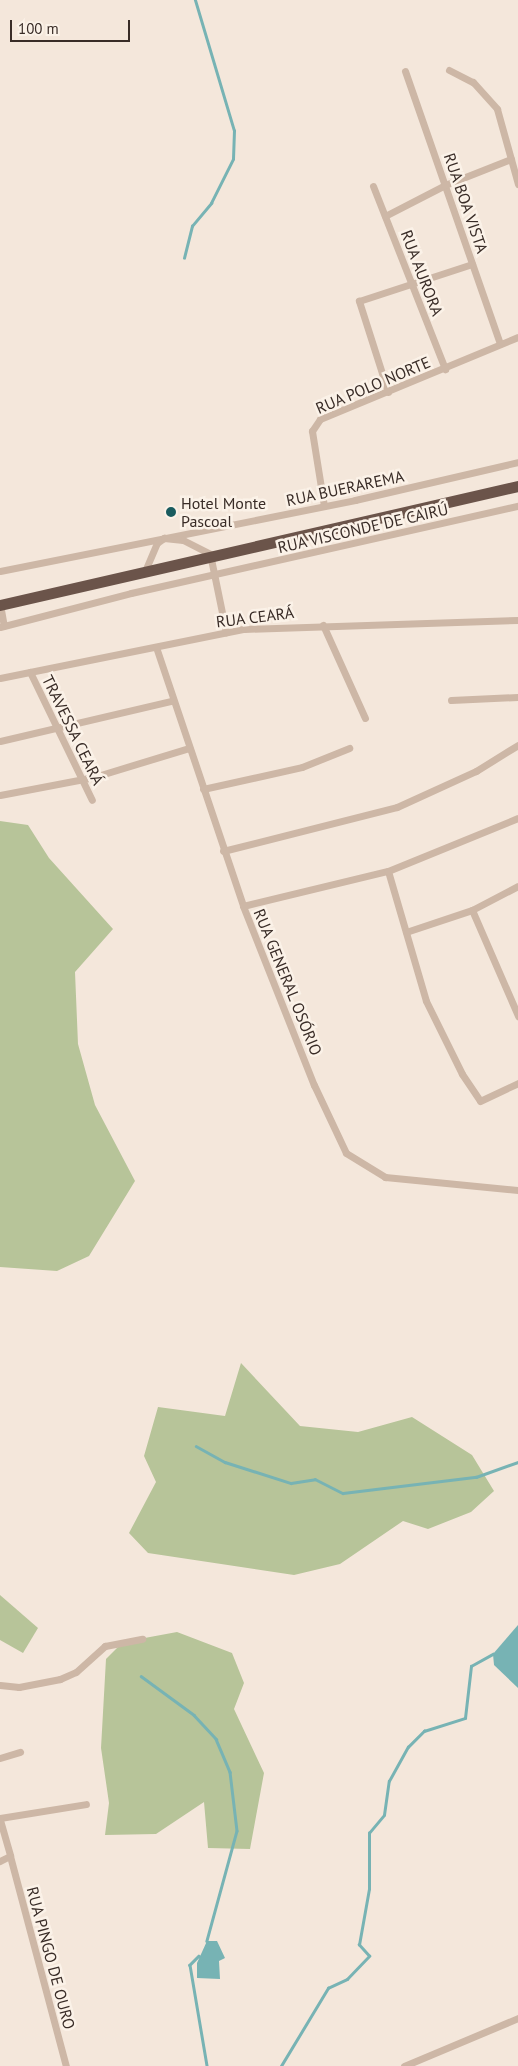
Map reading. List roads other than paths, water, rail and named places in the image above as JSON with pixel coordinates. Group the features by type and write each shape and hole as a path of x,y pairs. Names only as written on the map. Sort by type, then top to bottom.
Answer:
{"highway":[{"path":"0,605 210,554 518,486"}],"street":[{"path":"449,70 473,82 493,102 518,184"},
{"name":"RUA BOA VISTA","path":"405,71 500,344"},
{"path":"385,216 445,185 511,158"},
{"name":"RUA AURORA","path":"374,186 445,370"},
{"path":"388,392 359,304 472,264"},
{"name":"RUA POLO NORTE","path":"324,506 314,425 518,337"},
{"name":"RUA BUERAREMA","path":"0,571 324,506 518,462"},
{"name":"RUA VISCONDE DE CAIRÚ","path":"2,626 215,574 518,506"},
{"path":"145,571 157,543 164,538 183,540 210,554 226,632"},
{"path":"0,605 2,626"},
{"name":"RUA CEARÁ","path":"0,678 226,632 324,624 518,620"},
{"path":"324,624 365,718"},
{"name":"RUA GENERAL OSÓRIO","path":"156,647 171,701 243,906 314,1085 346,1153 385,1177 518,1190"},
{"name":"TRAVESSA CEARÁ","path":"30,672 92,800"},
{"path":"451,700 518,697"},
{"path":"0,741 171,701"},
{"path":"223,850 397,807 476,771 518,745"},
{"path":"0,795 82,780 189,748"},
{"path":"203,790 302,767 349,748"},
{"path":"243,906 388,871 518,818"},
{"path":"388,871 426,1001 480,1101 518,1082"},
{"path":"406,932 472,910 518,886"},
{"path":"472,910 495,972 518,1016"},
{"path":"0,1685 19,1687 60,1679 76,1672 105,1646 142,1639"},
{"path":"0,1758 20,1752"},
{"path":"0,1819 86,1804"},
{"name":"RUA PINGO DE OURO","path":"0,1819 66,2066"},
{"path":"0,1861 10,1856"},
{"path":"404,2066 518,2018"}],"water":[{"path":"518,1625 518,1688 494,1665 493,1654"},
{"path":"207,1941 217,1941 225,1958 219,1961 220,1979 197,1978 197,1963"}],"waterway":[{"path":"184,258 192,226 211,203 233,159 234,131 195,0"},
{"path":"196,1446 225,1462 291,1483 315,1479 343,1493 476,1477 518,1462"},
{"path":"281,2066 328,1988 347,1979 369,1956 359,1945 369,1889 369,1833 384,1815 389,1781 408,1747 424,1731 465,1718 471,1666 493,1654"},
{"path":"141,1676 194,1715 216,1739 230,1772 237,1831 207,1941"},
{"path":"199,1956 190,1965 207,2066"}],"place":[{"name":"Hotel Monte Pascoal","path":"171,512"}]}
